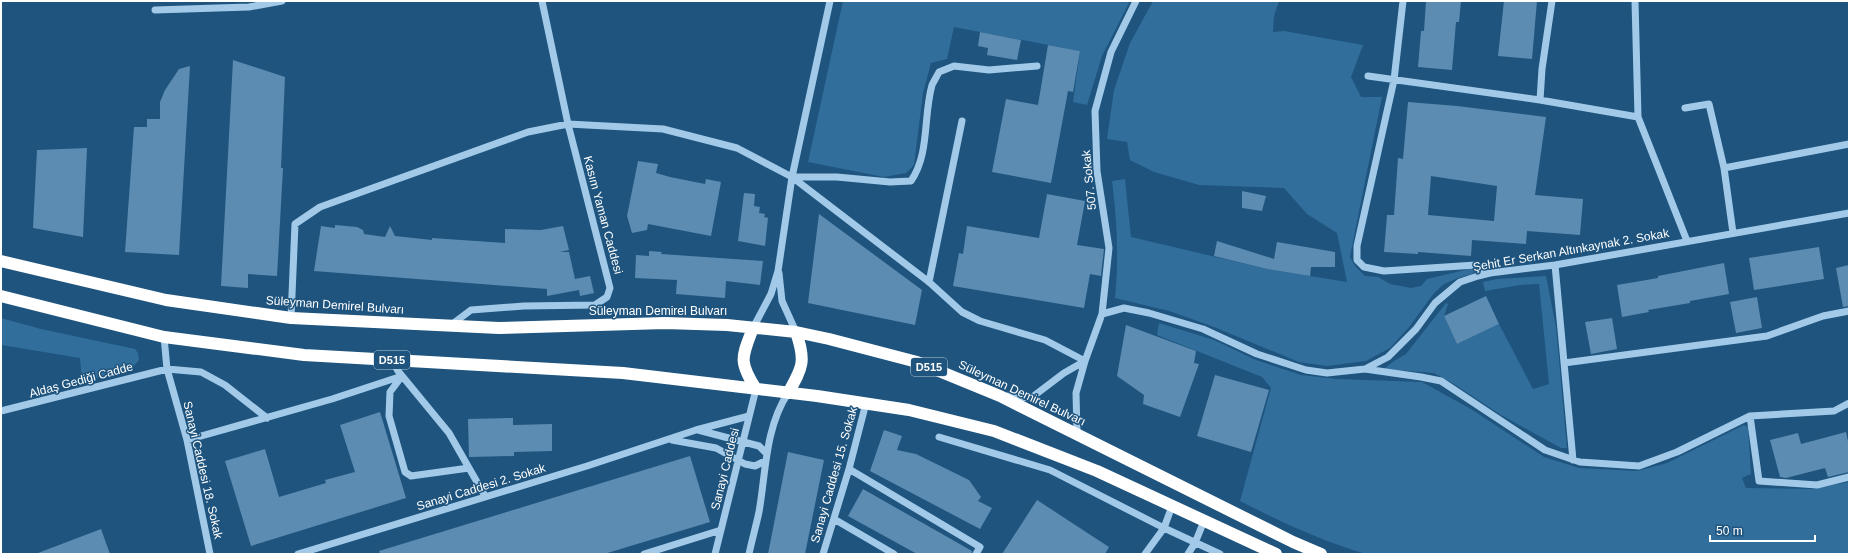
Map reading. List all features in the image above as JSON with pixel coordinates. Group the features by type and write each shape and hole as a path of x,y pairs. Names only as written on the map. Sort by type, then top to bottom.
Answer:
{"highway":[{"name":"Süleyman Demirel Bulvarı","path":"1,261 166,300 291,318 499,328 665,323 796,332 829,339 917,362 1000,396 1077,433 1293,542 1321,554"},
{"name":"D515","path":"1,296 164,337 304,355 623,372 721,383 756,390 866,403 909,410 994,431 1096,471 1276,554"},
{"path":"753,328 746,348 743,365 756,390"},
{"path":"788,393 803,363 801,346 796,332"}],"street":[{"path":"154,10 249,7 282,1"},
{"name":"Kasım Yaman Caddesi","path":"450,326 471,310 524,306 595,305 607,297 610,288 568,124 542,1"},
{"path":"753,328 771,294 778,271 792,177 830,1"},
{"name":"507. Sokak","path":"1077,433 1076,393 1085,361 1102,314 1109,248 1097,170 1095,111 1111,52 1136,1"},
{"path":"1403,1 1394,80 1357,246 1357,260 1364,267 1384,271 1476,265 1490,273"},
{"path":"1540,100 1542,69 1552,1"},
{"path":"1636,3 1638,117 1686,241"},
{"path":"792,177 837,177 890,182 911,181 918,171 924,147 932,85 939,72 954,66 989,70 1037,66"},
{"path":"1368,76 1540,100 1638,117"},
{"path":"1685,108 1709,104 1724,168 1733,233"},
{"path":"930,282 962,121"},
{"path":"291,318 295,224 320,207 528,132 568,124 663,129 737,148 792,177 930,282 962,312 980,321 1045,340 1085,361"},
{"path":"1724,168 1849,144"},
{"name":"Şehit Er Serkan Altınkaynak 2. Sokak","path":"1102,314 1124,308 1149,313 1203,330 1257,354 1306,370 1327,373 1365,369 1388,357 1416,329 1435,302 1460,282 1490,273 1555,265 1849,213"},
{"path":"1555,265 1574,460"},
{"path":"778,271 782,301 796,332"},
{"path":"1564,363 1767,336 1823,316 1849,311"},
{"name":"Sanayi Caddesi 18. Sokak","path":"164,337 167,369 187,440 210,554"},
{"path":"392,360 402,376 450,433 485,496"},
{"path":"1000,396 1031,398 1064,373 1085,361"},
{"name":"Aldaş Gediği Cadde","path":"1,411 167,369 201,372 225,385 267,418"},
{"path":"1365,369 1441,381 1545,450 1580,462 1639,466 1677,452 1750,416 1834,411 1849,403"},
{"path":"187,440 267,418 402,376"},
{"path":"402,376 390,392 389,416 405,472 411,476 469,468"},
{"name":"Sanayi Caddesi","path":"715,554 756,390"},
{"path":"749,554 759,512 766,457 773,428 783,400 788,393"},
{"name":"Sanayi Caddesi 15. Sokak","path":"823,554 849,469 866,403"},
{"name":"Sanayi Caddesi 2. Sokak","path":"298,554 670,440 696,430 749,416"},
{"path":"1750,416 1759,481 1817,485 1849,477"},
{"path":"696,430 759,446 766,457"},
{"path":"939,437 1050,470 1164,528 1220,554"},
{"name":"Sanayi Caddesi 2. Sokak","path":"670,440 716,448 738,459"},
{"path":"738,459 744,464 755,466 766,457"},
{"path":"849,469 980,546 976,554"},
{"path":"1146,554 1164,528 1172,506"},
{"path":"834,518 894,554"},
{"path":"1188,554 1195,543 1204,521"},
{"path":"644,554 721,530"}],"shaded area":[{"path":"843,1 1130,1 1102,56 1087,105 1073,102 1080,51 954,27 947,59 931,63 923,93 914,165 906,173 884,177 808,162"},
{"path":"1153,1 1279,1 1274,16 1273,32 1284,31 1363,45 1351,77 1361,97 1382,97 1350,257 1355,266 1365,276 1378,277 1390,284 1411,288 1421,286 1427,279 1469,269 1475,269 1476,271 1472,274 1444,284 1434,293 1410,326 1390,348 1366,361 1327,366 1299,362 1214,327 1169,311 1115,298 1117,239 1112,181 1125,179 1131,237 1267,269 1347,282 1337,233 1307,214 1284,188 1199,185 1154,172 1130,160 1127,142 1107,139 1114,90 1130,43"},
{"path":"1546,276 1556,327 1567,448 1561,448 1501,415 1454,384 1434,373 1384,369 1406,354 1446,303 1448,304 1444,316 1457,344 1499,324 1533,389 1549,384 1539,284 1520,285 1485,291 1483,282 1497,279"},
{"path":"1,318 41,329 135,349 138,353 139,360 132,368 82,382 80,358 1,345"},
{"path":"1159,323 1214,340 1256,360 1301,375 1337,379 1422,382 1471,409 1544,457 1579,468 1637,471 1667,463 1744,425 1748,427 1751,474 1742,478 1746,488 1812,489 1849,482 1849,554 1366,554 1350,549 1302,530 1240,501 1271,388 1262,377 1157,335"}],"building":[{"path":"1426,1 1461,1 1459,22 1456,22 1452,70 1418,67 1421,31 1424,31"},
{"path":"1504,1 1537,1 1532,59 1498,56"},
{"path":"980,32 1021,40 1017,60 987,55 988,48 978,46"},
{"path":"1048,45 1080,51 1073,92 1068,91 1051,183 992,172 1006,99 1038,105"},
{"path":"233,60 285,77 281,168 283,168 277,276 248,274 248,288 221,286"},
{"path":"190,66 179,255 125,252 134,127 147,127 147,119 160,119 160,102 165,90 179,69"},
{"path":"1408,102 1457,106 1546,117 1535,195 1583,199 1580,235 1527,231 1526,244 1472,240 1471,256 1418,252 1418,254 1384,252 1387,215 1394,215 1398,158 1403,159","holes":["1431,176 1497,186 1494,221 1428,215"]},
{"path":"87,148 83,237 33,228 37,150"},
{"path":"638,161 658,164 656,173 670,177 705,184 706,179 721,182 711,236 648,224 647,230 632,233 627,216"},
{"path":"1242,191 1266,196 1262,211 1242,208"},
{"path":"744,193 755,194 754,206 760,207 759,213 765,214 764,217 768,218 765,246 738,241"},
{"path":"1047,194 1085,201 1077,245 1104,249 1101,276 1090,274 1084,308 953,286 959,253 963,254 967,226 1039,238"},
{"path":"819,214 922,290 915,325 808,303"},
{"path":"335,225 357,227 363,230 364,234 385,237 390,226 395,236 432,240 432,238 505,243 505,229 541,230 563,226 569,250 560,252 569,252 575,279 590,276 594,293 580,296 579,290 547,296 547,289 314,271 321,226 335,228"},
{"path":"1217,241 1274,259 1277,242 1335,252 1335,267 1311,267 1310,276 1267,269 1214,256"},
{"path":"1819,247 1824,279 1754,290 1749,258"},
{"path":"649,251 662,252 661,254 763,261 760,285 726,281 725,298 676,294 677,280 635,278 636,255 649,256"},
{"path":"1724,263 1729,294 1690,301 1690,303 1648,310 1649,312 1622,317 1617,285 1658,278 1658,276"},
{"path":"1849,265 1849,306 1843,307 1836,268"},
{"path":"1486,296 1499,324 1457,344 1444,316"},
{"path":"1757,297 1762,328 1736,333 1730,302"},
{"path":"1612,318 1617,349 1591,354 1585,322"},
{"path":"1126,325 1196,351 1194,363 1199,364 1180,417 1143,404 1144,395 1117,376"},
{"path":"1215,375 1269,390 1251,452 1197,436"},
{"path":"380,412 406,498 251,546 225,461 265,449 279,497 326,483 325,480 355,472 340,425"},
{"path":"513,418 513,425 552,424 552,451 514,452 514,456 469,457 468,419"},
{"path":"884,430 902,436 897,450 916,454 969,480 981,497 978,501 992,508 980,529 870,471"},
{"path":"1846,432 1849,446 1849,472 1828,477 1825,468 1786,478 1780,477 1770,440 1798,433 1801,444"},
{"path":"788,452 824,460 805,554 768,554"},
{"path":"690,456 710,522 604,554 380,554 379,551"},
{"path":"863,489 972,551 971,554 917,554 848,516"},
{"path":"1037,500 1109,547 1105,554 1002,554"},
{"path":"101,529 110,554 38,554 38,553"}]}
